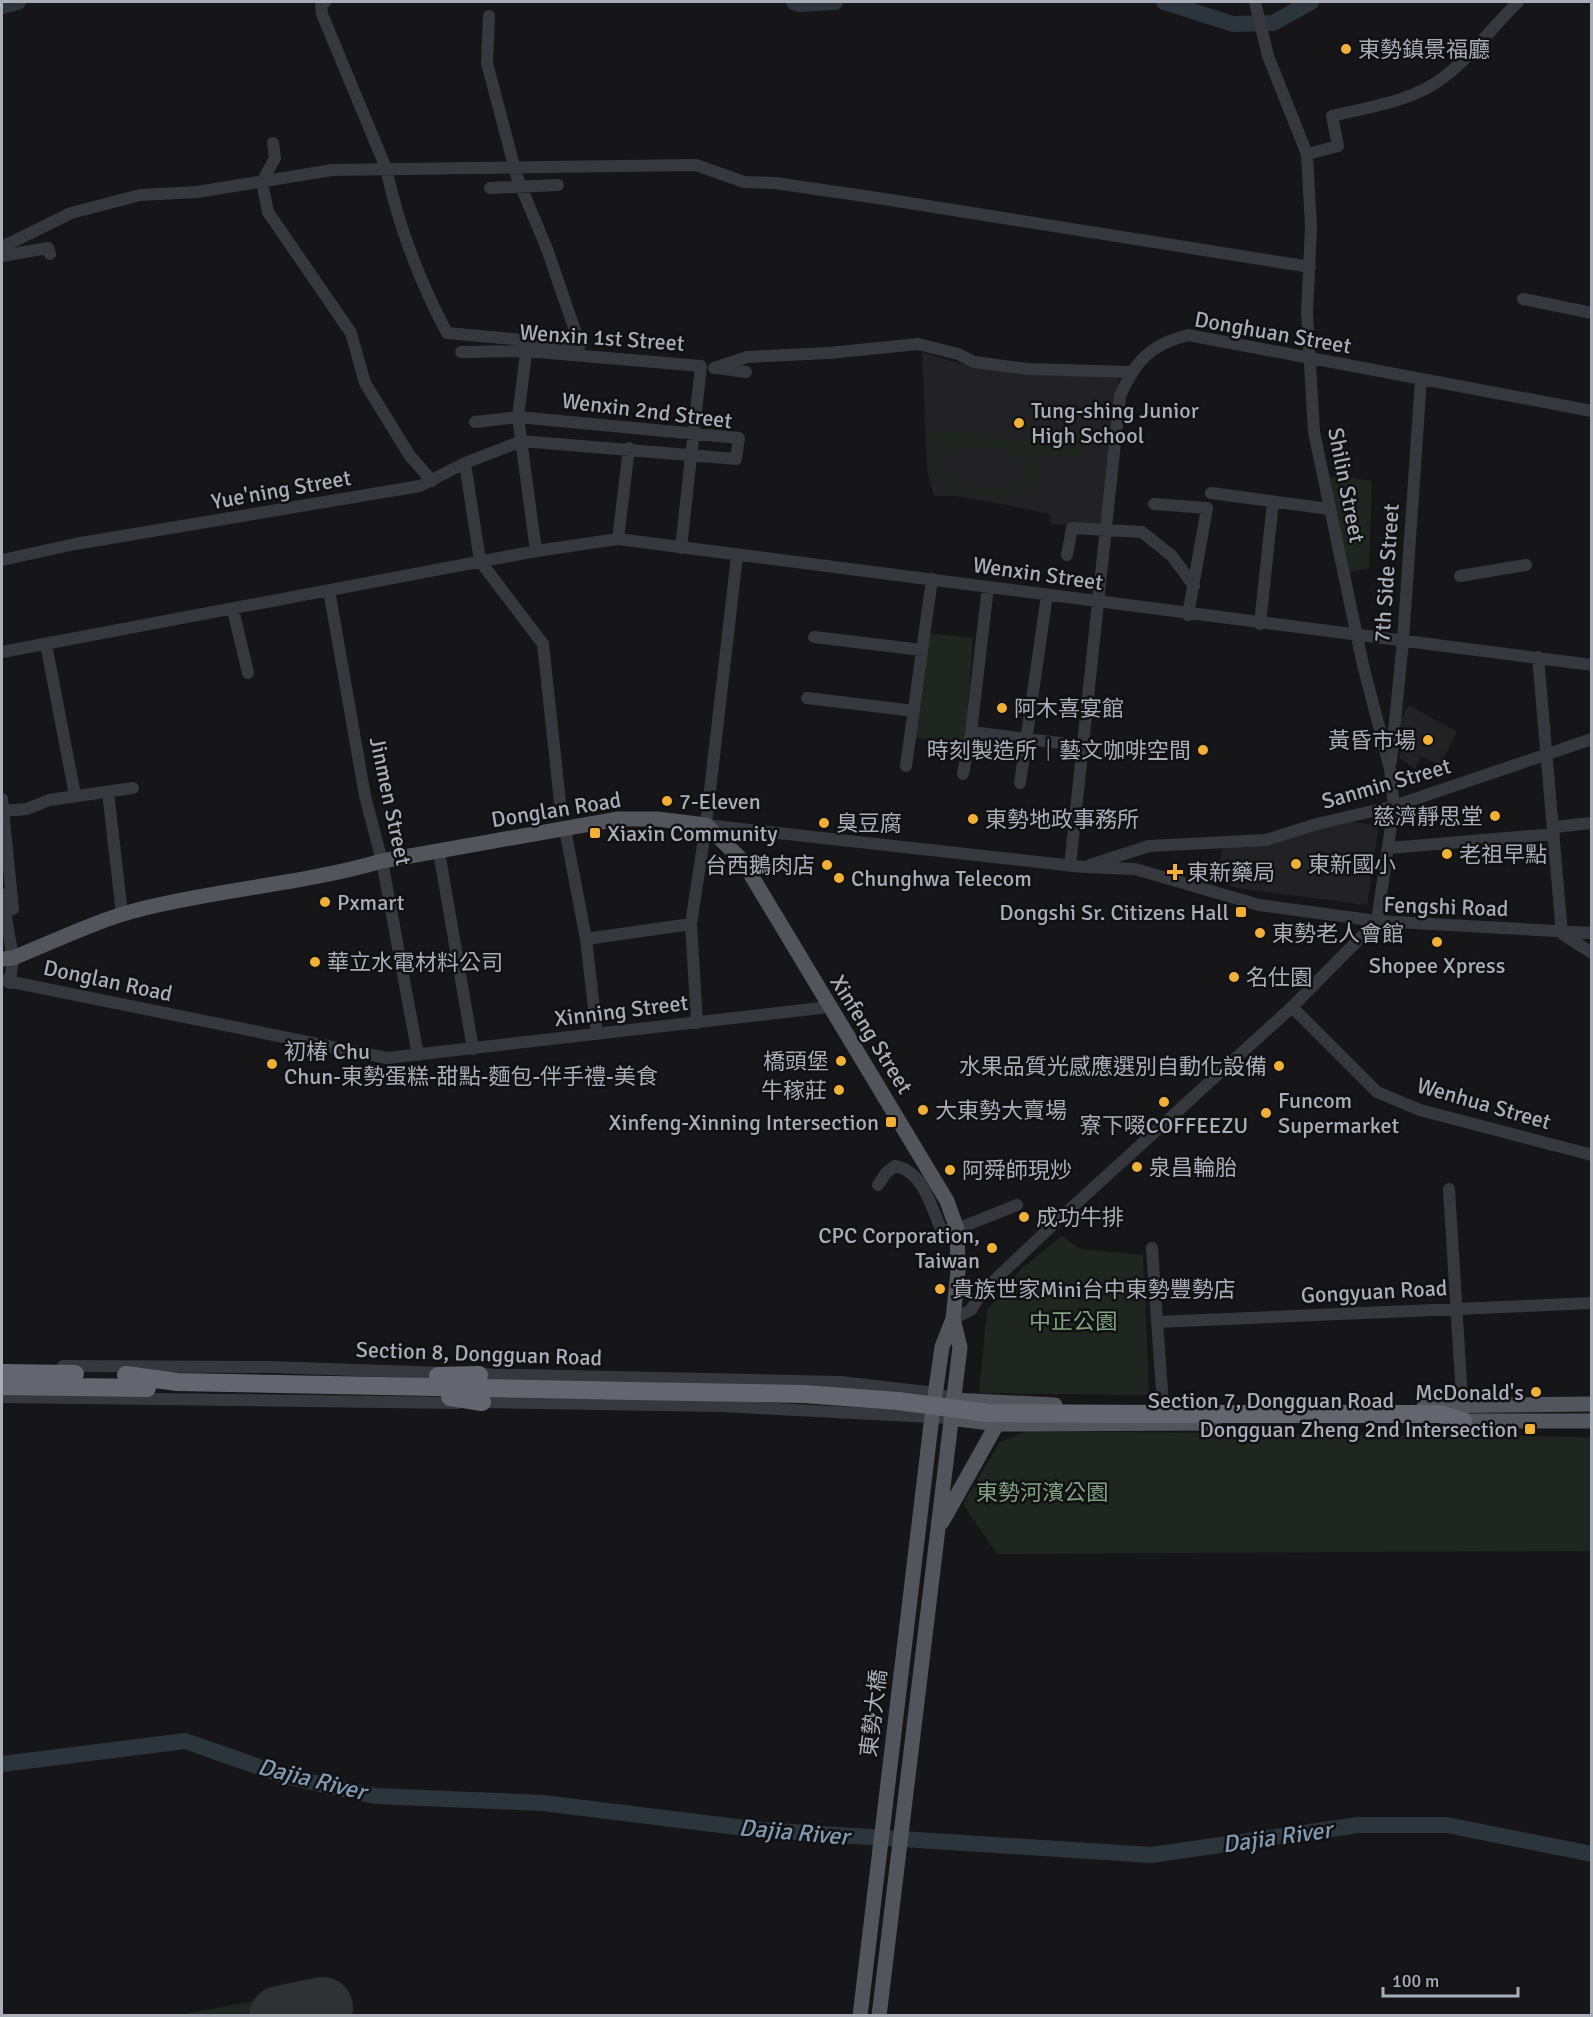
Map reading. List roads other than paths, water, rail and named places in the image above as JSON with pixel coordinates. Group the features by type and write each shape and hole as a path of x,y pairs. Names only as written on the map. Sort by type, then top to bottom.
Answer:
{"highway":[{"path":"2,1374 456,1397 482,1402"},
{"path":"2,1386 123,1381 479,1375"},
{"path":"123,1381 804,1394 898,1401 988,1413 1163,1410 1463,1413"}],"main road":[{"name":"Donglan Road","path":"7,958 122,915 231,890 345,872 382,861 618,819 657,819 706,825"},
{"name":"Xinfeng Street","path":"706,825 742,860 947,1201 957,1229 958,1271 953,1319"},
{"path":"932,1416 942,1347 953,1319"},
{"path":"951,1418 960,1347 953,1319"},
{"name":"Section 7, Dongguan Road","path":"953,1400 1163,1410 1364,1407 1592,1421"},
{"name":"Section 7, Dongguan Road","path":"951,1418 997,1424 1062,1424 1463,1413 1592,1404"},
{"path":"1062,1406 1062,1424"},
{"name":"東勢大橋","path":"860,2016 932,1416"},
{"name":"東勢大橋","path":"879,2016 951,1418"},
{"path":"939,1527 997,1424"}],"street":[{"path":"325,2 321,3 322,14 386,168 391,194 430,301 447,333 527,346 580,345 514,166 487,63 489,16"},
{"name":"Shilin Street","path":"1255,2 1268,56 1307,154 1310,267 1307,313 1308,358 1314,432 1356,635 1390,769 1394,807 1377,921"},
{"path":"1307,154 1338,146 1332,116 1390,102 1445,77 1478,47 1518,2"},
{"path":"273,143 275,158 262,182 268,212 351,333 365,383 410,456 432,481"},
{"path":"2,247 71,213 140,195 197,192 332,170 696,165 744,182 775,183 878,198 1310,267"},
{"path":"490,188 521,184 558,184"},
{"path":"2,256 48,248 50,254"},
{"path":"1523,299 1592,313"},
{"name":"Donghuan Street","path":"1070,866 1120,396 1131,372 1147,353 1166,341 1188,335 1592,411"},
{"path":"714,368 747,357 829,353 918,344 958,354 974,362 1028,369 1131,372"},
{"path":"527,346 518,417 536,551"},
{"name":"Wenxin 1st Street","path":"461,352 527,346 701,366 681,548"},
{"path":"701,366 746,372"},
{"name":"7th Side Street","path":"1390,769 1403,641 1421,380"},
{"name":"Wenxin 2nd Street","path":"465,463 522,441 629,448 736,459 739,438 518,417 475,422"},
{"path":"618,539 629,448"},
{"path":"465,463 480,561 543,644 560,802"},
{"name":"Yue'ning Street","path":"2,560 75,544 420,486 465,463"},
{"path":"1211,493 1329,509"},
{"path":"1260,624 1273,502"},
{"path":"1154,504 1207,508 1188,615"},
{"path":"1067,555 1072,528 1142,532 1172,556 1194,586"},
{"name":"Wenxin Street","path":"480,561 618,539 737,556 932,579 1188,615 1592,665"},
{"path":"697,1023 691,924 706,825 737,556"},
{"path":"2,652 233,610 480,561"},
{"path":"1460,576 1526,565"},
{"path":"906,766 932,579"},
{"path":"963,774 971,732 988,587"},
{"name":"Jinmen Street","path":"329,590 364,796 382,861 418,1055"},
{"path":"1020,783 1047,595"},
{"path":"233,610 248,673"},
{"path":"814,637 922,650"},
{"path":"46,644 75,795"},
{"path":"1539,657 1562,934 1592,953"},
{"path":"807,698 914,711"},
{"path":"971,732 1084,746"},
{"name":"Sanmin Street","path":"1084,867 1149,846 1266,840 1317,824 1394,807 1592,739"},
{"path":"5,913 13,909 2,807 27,809 49,800 133,788"},
{"path":"108,792 122,915"},
{"path":"1389,848 1592,824"},
{"name":"Donglan Road","path":"706,825 1070,866 1134,869 1259,905 1377,921"},
{"path":"565,829 586,939 597,1034"},
{"path":"439,852 473,1049"},
{"path":"2,894 5,913 6,982"},
{"name":"Fengshi Road","path":"953,1319 971,1310 982,1292 1056,1221 1292,1007 1377,921 1562,934 1592,933"},
{"path":"586,939 691,924"},
{"name":"Donglan Road","path":"6,982 367,1056 387,1058 418,1055"},
{"name":"Xinning Street","path":"418,1055 829,1007"},
{"name":"Wenhua Street","path":"1292,1007 1377,1092 1420,1110 1592,1155"},
{"path":"878,1185 886,1173 896,1166 907,1168 918,1178 942,1231 957,1229 1017,1205"},
{"path":"1449,1189 1463,1413"},
{"path":"1152,1248 1163,1410"},
{"name":"Gongyuan Road","path":"1158,1322 1592,1303"},
{"name":"Section 8, Dongguan Road","path":"2,1365 270,1367 479,1375 840,1382 936,1393 953,1400"},
{"name":"Section 8, Dongguan Road","path":"2,1397 720,1406 951,1418"}],"waterway":[{"path":"2,6 18,2"},
{"path":"794,2 799,4 835,2"},
{"path":"1164,2 1233,24 1273,23 1311,2"},
{"name":"Dajia River","path":"2,1764 185,1741 288,1777 375,1796 543,1803 761,1830 1151,1855 1358,1825 1447,1825 1592,1854"}],"place":[{"name":"東勢鎮景福廳","path":"1346,49"},
{"name":"Tung-shing Junior High School","path":"1019,423"},
{"name":"阿木喜宴館","path":"1002,708"},
{"name":"黃昏市場","path":"1428,740"},
{"name":"時刻製造所｜藝文咖啡空間","path":"1203,750"},
{"name":"7-Eleven","path":"667,801"},
{"name":"慈濟靜思堂","path":"1495,816"},
{"name":"東勢地政事務所","path":"973,819"},
{"name":"臭豆腐","path":"824,823"},
{"name":"Xiaxin Community","path":"595,833"},
{"name":"老祖早點","path":"1447,854"},
{"name":"東新國小","path":"1296,864"},
{"name":"台西鵝肉店","path":"827,865"},
{"name":"東新藥局","path":"1175,872"},
{"name":"Chunghwa Telecom","path":"839,878"},
{"name":"Pxmart","path":"325,902"},
{"name":"Dongshi Sr. Citizens Hall","path":"1241,912"},
{"name":"東勢老人會館","path":"1260,933"},
{"name":"Shopee Xpress","path":"1437,942"},
{"name":"華立水電材料公司","path":"315,962"},
{"name":"名仕園","path":"1234,977"},
{"name":"橋頭堡","path":"841,1061"},
{"name":"初椿 Chu Chun-東勢蛋糕-甜點-麵包-伴手禮-美食","path":"272,1064"},
{"name":"水果品質光感應選別自動化設備","path":"1279,1066"},
{"name":"牛稼莊","path":"839,1090"},
{"name":"寮下啜COFFEEZU","path":"1164,1102"},
{"name":"大東勢大賣場","path":"923,1110"},
{"name":"Funcom Supermarket","path":"1266,1113"},
{"name":"Xinfeng-Xinning Intersection","path":"891,1122"},
{"name":"泉昌輪胎","path":"1137,1167"},
{"name":"阿舜師現炒","path":"950,1170"},
{"name":"成功牛排","path":"1024,1217"},
{"name":"CPC Corporation, Taiwan","path":"992,1248"},
{"name":"貴族世家Mini台中東勢豐勢店","path":"940,1289"},
{"name":"McDonald's","path":"1536,1392"},
{"name":"Dongguan Zheng 2nd Intersection","path":"1530,1429"}],"park label":[{"name":"中正公園","path":"1073,1321"},
{"name":"東勢河濱公園","path":"1042,1492"}]}
